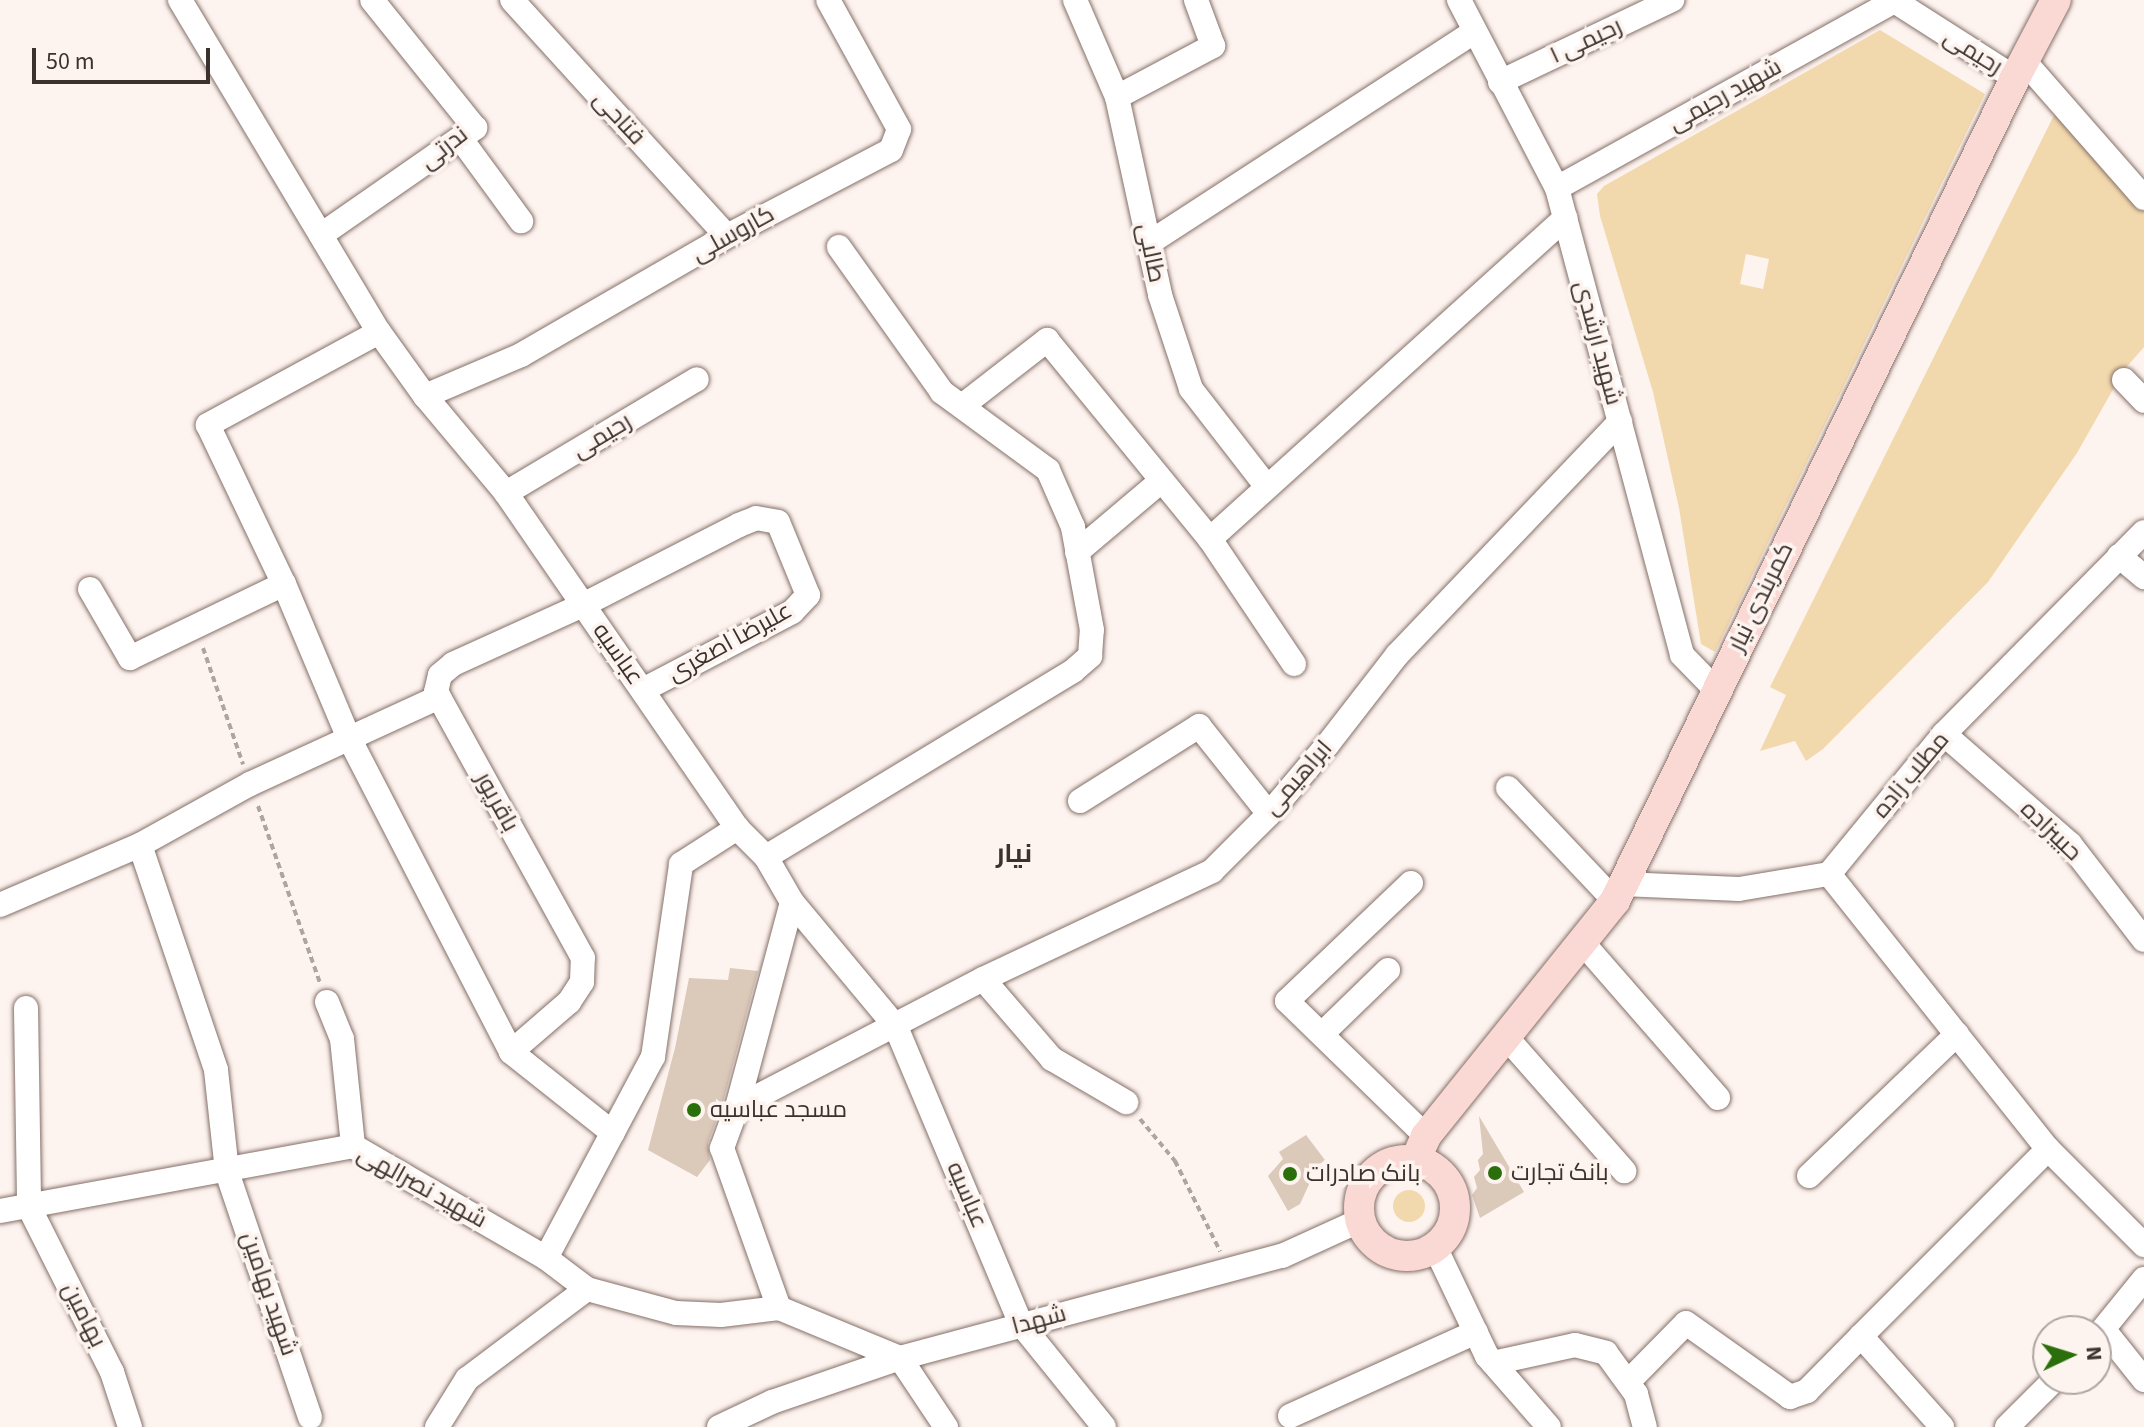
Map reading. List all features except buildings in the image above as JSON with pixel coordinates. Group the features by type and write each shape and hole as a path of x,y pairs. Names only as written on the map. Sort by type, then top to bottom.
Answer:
{"main road":[{"name":"کمربندی نیار","path":"1421,1149 1618,892 2019,69 2056,0"},
{"path":"1421,1149 1443,1176 1455,1205 1453,1221 1435,1247 1421,1254 1391,1253 1377,1246 1361,1220 1360,1196 1372,1175 1421,1149"}],"street":[{"name":"عباسیه","path":"180,0 379,332 425,396 506,493 737,828 766,857 792,902 896,1027 1021,1324 1104,1427"},
{"name":"ندرتی","path":"321,235 473,130 473,126 372,0"},
{"name":"فتاحی","path":"512,0 727,236"},
{"name":"کاروسلی","path":"425,396 521,355 727,236 891,150 899,129 828,0"},
{"name":"طالبی","path":"1075,0 1117,97 1160,295 1191,389 1267,487"},
{"path":"1117,97 1213,46 1196,0"},
{"name":"شهید ارشدی","path":"1459,0 1557,188 1682,655 1716,690"},
{"name":"رحیمی ۱","path":"1500,82 1672,0"},
{"name":"رحیمی","path":"1893,1 2019,69 2144,198"},
{"name":"شهید رحیمی","path":"1557,188 1893,1"},
{"path":"1149,243 1474,32"},
{"path":"461,139 521,221"},
{"path":"1210,539 1565,218"},
{"path":"766,857 1073,671 1090,656 1092,630 1073,527 1048,470 942,392 839,247"},
{"path":"379,332 208,425 284,584 348,736 511,1052 613,1133"},
{"path":"962,406 1047,340 1210,539 1294,664"},
{"name":"رحیمی","path":"506,493 697,379"},
{"path":"2124,380 2144,401"},
{"name":"ابراهیمی","path":"737,1107 896,1027 983,979 1212,871 1269,814 1397,655 1620,422"},
{"path":"1077,552 1161,481"},
{"name":"علیرضا اصغری","path":"583,605 739,525 756,518 778,522 808,595 792,612 643,690"},
{"name":"مطلب زاده","path":"1829,874 1944,734 2144,532"},
{"path":"2119,556 2144,577"},
{"path":"90,589 130,658 284,584"},
{"path":"0,905 140,845 250,784 348,736 439,697 436,692 440,675 453,664 583,605"},
{"name":"باقرپور","path":"439,697 583,958 582,982 569,1002 511,1052"},
{"path":"1080,801 1199,726 1269,814"},
{"name":"حبیبزاده","path":"1944,734 2070,844 2144,940"},
{"path":"1508,788 1618,892 1739,889 1829,874 2048,1149 2144,1245"},
{"path":"546,1258 653,1057 681,864 737,828"},
{"name":"شهید بهامین","path":"140,845 216,1070 227,1172 310,1417"},
{"path":"1411,883 1287,1001 1322,1034 1421,1149"},
{"path":"792,902 737,1107 722,1148 779,1308 900,1358 946,1427"},
{"path":"1582,942 1718,1098"},
{"path":"1322,1034 1388,970"},
{"path":"983,979 1052,1059 1126,1102"},
{"path":"327,1002 342,1039 353,1146"},
{"path":"26,1008 29,1207"},
{"path":"1809,1176 1957,1034"},
{"path":"1506,1037 1624,1171"},
{"name":"شهید نصرالهی","path":"0,1211 227,1172 353,1146 546,1258 587,1289 676,1313 721,1315 779,1308"},
{"path":"1629,1381 1686,1323 1790,1397 1807,1391 2048,1149"},
{"name":"بهامین","path":"29,1207 112,1372 130,1427"},
{"name":"شهدا","path":"719,1427 772,1402 900,1358 1282,1256 1361,1220"},
{"path":"1435,1247 1493,1363 1549,1427"},
{"path":"2112,1319 2144,1279"},
{"path":"437,1427 467,1379 587,1289"},
{"path":"1290,1416 1476,1332"},
{"path":"1861,1336 1942,1427"},
{"path":"1493,1363 1575,1345 1606,1353 1629,1381 1645,1427"},
{"path":"2112,1347 2144,1380"},
{"path":"2007,1427 2039,1395"}],"path":[{"path":"196,627 327,1002"},
{"path":"1126,1102 1175,1161 1230,1271"}],"shaded area":[{"path":"1880,30 1985,94 1715,652 1701,644 1679,508 1653,392 1600,216 1597,194 1604,186","holes":["1746,254 1769,259 1763,289 1740,284"]},
{"path":"2062,99 2144,211 2144,347 2124,370 2077,453 1988,582 1823,749 1806,761 1795,741 1760,751 1786,695 1770,687"},
{"path":"1409,1190 1420,1195 1425,1206 1420,1217 1409,1222 1398,1217 1393,1206 1398,1195"}],"place":[{"name":"مسجد عباسیه","path":"694,1110"},
{"name":"بانک تجارت","path":"1495,1173"},
{"name":"بانک صادرات","path":"1290,1174"}],"district":[{"name":"نیار","path":"1014,854"}]}
